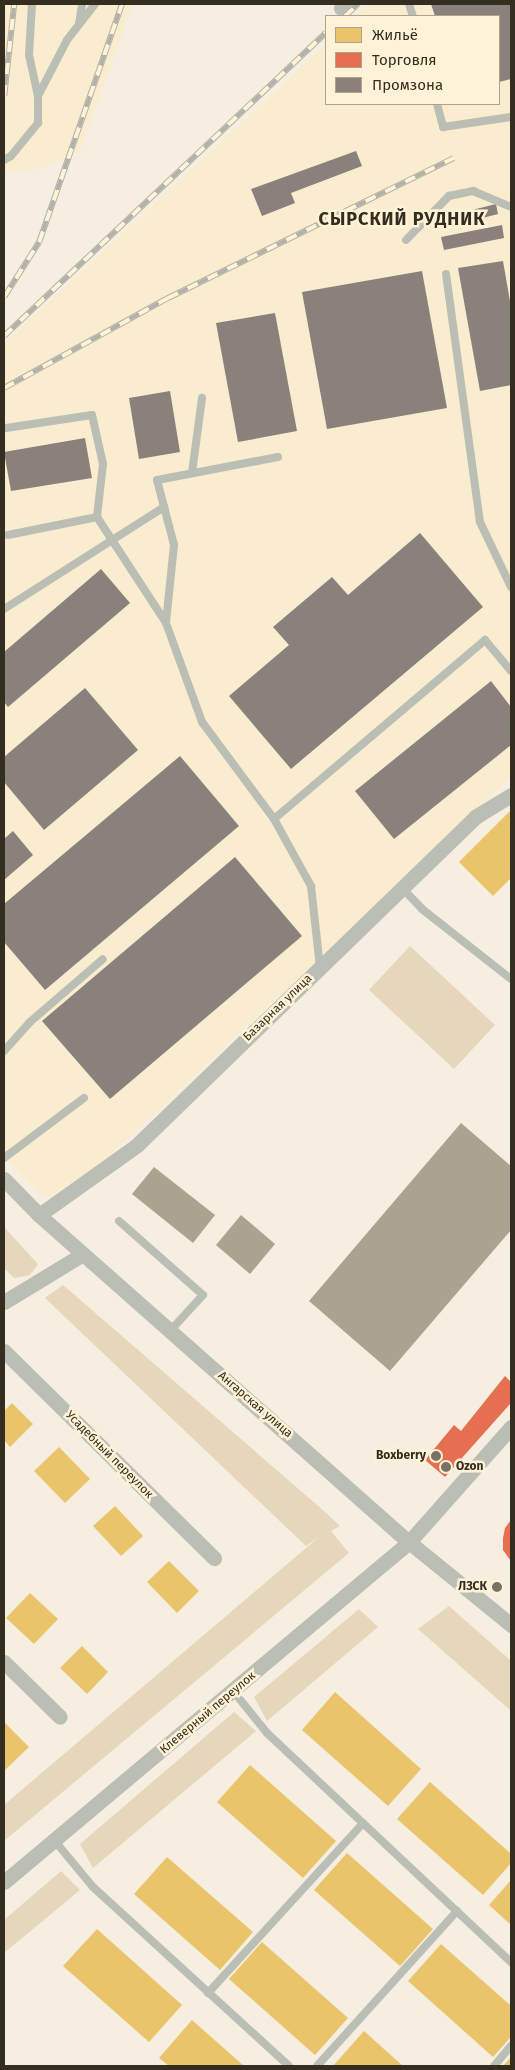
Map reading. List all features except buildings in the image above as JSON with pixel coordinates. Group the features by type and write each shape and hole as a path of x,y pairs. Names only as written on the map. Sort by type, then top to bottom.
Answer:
{"street":[{"name":"Базарная улица","path":"39,1215 137,1144 475,817 511,795"},
{"name":"Ангарская улица","path":"4,1179 39,1215 409,1542 511,1625"},
{"path":"4,1302 83,1254"},
{"name":"Усадебный переулок","path":"4,1351 214,1558"},
{"name":"Клеверный переулок","path":"4,1882 234,1692 409,1542 511,1427"},
{"path":"4,1662 60,1717"}],"lane":[{"path":"4,160 11,156 38,123 38,96 29,54 32,4"},
{"path":"79,25 82,4"},
{"path":"38,96 67,40 95,4"},
{"path":"437,105 443,127 511,117"},
{"path":"406,240 448,196 473,191 511,207"},
{"path":"446,274 480,522 511,587"},
{"path":"192,473 202,398"},
{"path":"6,428 92,415 103,464 97,517 166,623 202,722 274,819 311,886 320,967"},
{"path":"166,623 174,545 157,480 278,457"},
{"path":"4,609 113,542 164,507"},
{"path":"8,535 97,517"},
{"path":"274,819 485,640 511,671"},
{"path":"402,888 422,909 511,979"},
{"path":"4,1051 30,1022 103,959"},
{"path":"4,1158 84,1098"},
{"path":"119,1221 204,1295 170,1330"},
{"path":"234,1692 267,1733 511,1962"},
{"path":"208,1992 363,1823"},
{"path":"54,1840 93,1887 289,2066"},
{"path":"317,2066 457,1911"},
{"path":"494,2066 511,2046"}],"shaded area":[{"path":"4,4 133,4 80,151 43,168 4,173"},
{"path":"369,4 511,4 511,776 103,1162 50,1197 37,1191 4,1156 4,344 325,45 325,105 500,105 500,15 357,15"},
{"path":"410,946 495,1025 454,1069 369,990"},
{"path":"4,1227 38,1264 30,1275 14,1278 4,1268"},
{"path":"63,1285 324,1511 340,1526 331,1531 349,1553 4,1841 4,1805 319,1537 306,1546 45,1298"},
{"path":"449,1606 511,1661 511,1711 418,1629"},
{"path":"359,1609 378,1627 267,1721 254,1697"},
{"path":"234,1712 256,1731 93,1868 80,1844"},
{"path":"61,1871 80,1890 4,1953 4,1920"}],"railway":[{"path":"4,96 14,4"},
{"path":"4,297 39,242 122,4"},
{"path":"346,15 358,4"},
{"path":"4,336 325,34"},
{"path":"4,388 168,298 454,158"}],"place":[{"name":"Boxberry","path":"436,1456"},
{"name":"Ozon","path":"446,1467"},
{"name":"ЛЗСК","path":"497,1587"}],"district":[{"name":"СЫРСКИЙ РУДНИК","path":"402,219"}]}
